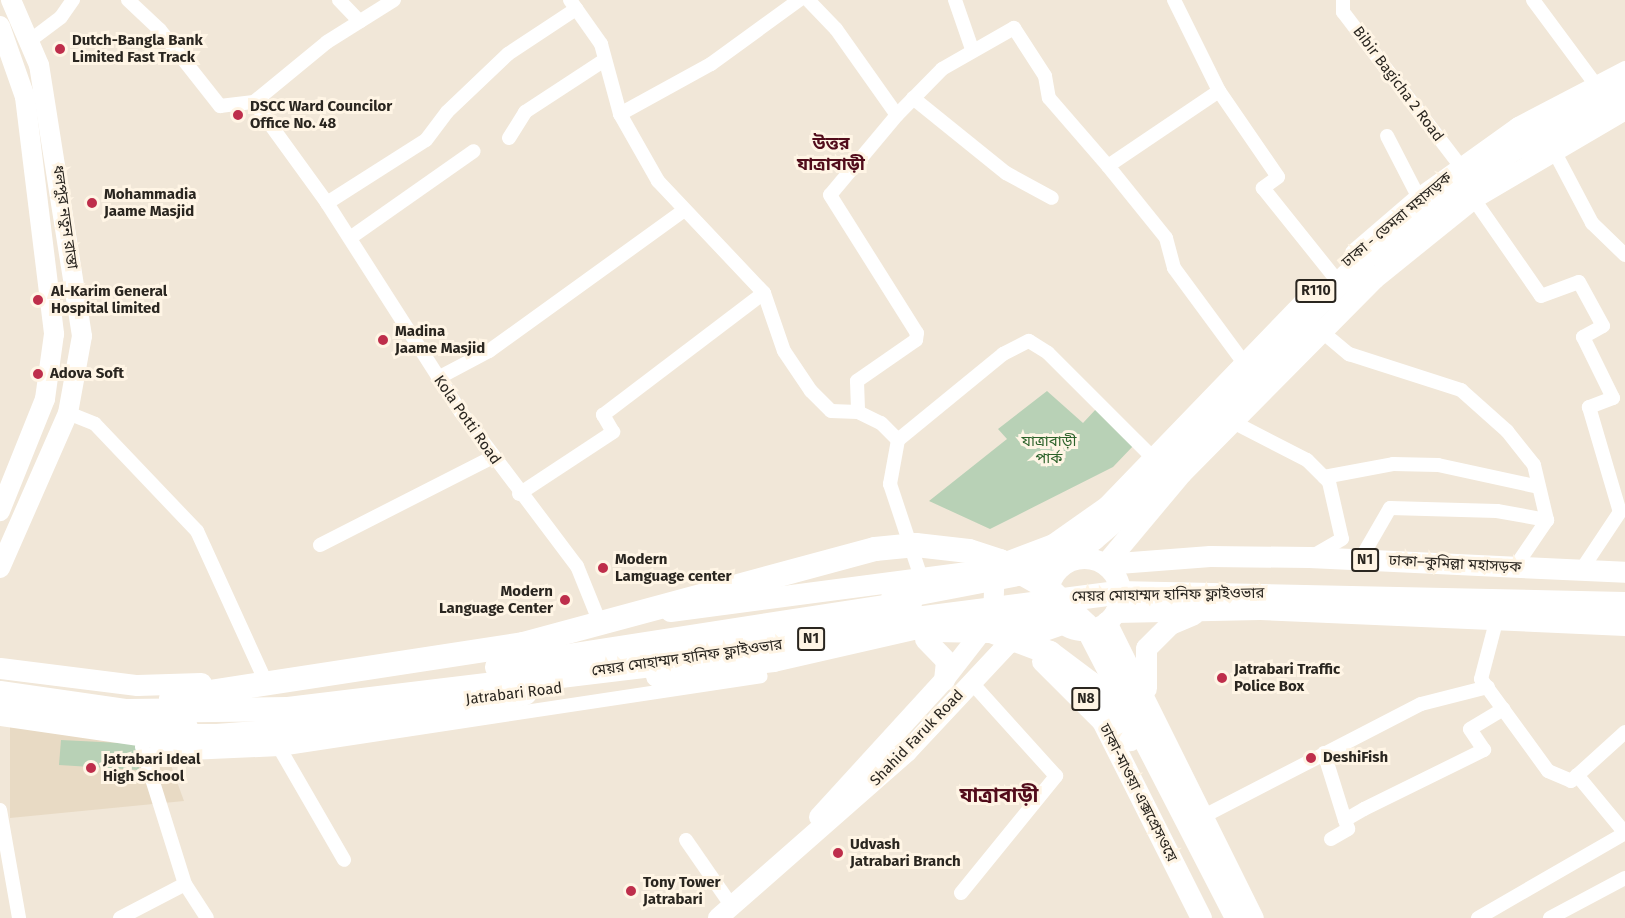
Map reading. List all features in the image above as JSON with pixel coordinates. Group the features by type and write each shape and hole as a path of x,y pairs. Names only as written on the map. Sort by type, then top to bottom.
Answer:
{"highway":[{"path":"836,613 1023,573 1093,539 1141,498 1312,310 1370,254 1476,173 1548,140 1625,91"},
{"path":"171,698 523,644 875,549 916,544 969,551 1048,588 1086,625 1237,918"},
{"name":"মেয়র মোহাম্মদ হানিফ ফ্লাইওভার","path":"0,676 171,698 311,691 469,671 836,613 1055,583 1175,577 1625,591"},
{"name":"মেয়র মোহাম্মদ হানিফ ফ্লাইওভার","path":"3,703 153,736 276,734 479,703 666,663 982,608 1117,593 1625,604"},
{"path":"814,639 966,628 1011,636 1050,653 1090,683 1120,720 1220,918"}],"main road":[{"name":"ধলপুর নতুন রাস্তা","path":"0,568 65,420 82,336 57,157 32,39 11,0"},
{"name":"ধলপুর নতুন রাস্তা","path":"0,26 25,97 52,296 53,363 39,419 0,511"},
{"name":"ঢাকা - ডেমরা মহাসড়ক","path":"995,566 1039,551 1089,521 1154,459 1332,274 1419,198 1461,167 1596,85 1625,71"},
{"name":"ঢাকা - ডেমরা মহাসড়ক","path":"1105,564 1136,526 1320,330 1424,234 1548,140 1625,109"},
{"path":"39,419 65,420"},
{"path":"1136,526 1137,548 1148,561"},
{"name":"ঢাকা–কুমিল্লা মহাসড়ক","path":"1105,564 1309,557 1625,572"},
{"path":"0,668 39,675 157,686 264,678 477,645 598,618 734,606 995,566 1056,572 1079,559 1105,564 1119,585 1110,617 1150,706 1253,918"},
{"path":"993,617 995,566"},
{"path":"1056,572 1049,595 1063,622 1086,630 1110,617 1211,609 1497,618 1625,625"},
{"name":"Shahid Faruk Road","path":"775,866 944,680 993,617 1056,572"},
{"path":"1150,706 1142,663 1146,648 1170,624 1211,609"},
{"name":"Jatrabari Road","path":"3,703 134,722 204,727 315,721 857,645 921,627 993,617 1063,622"},
{"name":"Shahid Faruk Road","path":"724,912 907,752 1008,644 1063,622"},
{"path":"925,639 946,661 944,680"},
{"name":"ঢাকা-মাওয়া এক্সপ্রেসওয়ে","path":"857,645 925,639 975,639 1008,644 1054,670 1102,721 1201,918"},
{"path":"0,654 39,675"}],"street":[{"path":"32,39 61,17 73,0"},
{"path":"128,0 160,30 220,106 254,102 360,22 394,0"},
{"path":"339,0 360,22"},
{"path":"621,114 711,64 799,0"},
{"path":"808,0 836,29 897,115"},
{"path":"955,0 972,49"},
{"path":"1174,0 1220,91 1278,177 1263,188 1332,274"},
{"name":"Bibir Bagicha 2 Road","path":"1343,0 1343,12 1461,167"},
{"path":"1533,0 1596,85"},
{"path":"327,203 426,140 447,112 508,54 573,5 601,44 603,61 621,114 658,180 683,211 764,293 784,351 811,391 831,411 858,412 881,423 898,440"},
{"path":"858,412 853,385 916,340 917,327 830,195 913,98 972,49 1014,28 1046,76 1049,98 1166,238 1174,268 1244,363"},
{"path":"508,138 525,112 603,61"},
{"path":"1108,166 1220,91"},
{"path":"913,98 1006,173 1052,198"},
{"name":"Kola Potti Road","path":"254,102 327,203 438,378 493,458 577,566 598,618"},
{"path":"1387,136 1419,198"},
{"path":"1548,140 1592,223 1625,255"},
{"path":"350,238 474,151"},
{"path":"1473,198 1540,296 1579,282 1603,326 1583,337 1614,398 1589,407 1620,512 1582,569"},
{"path":"438,378 498,345 683,211"},
{"path":"519,494 613,432 603,415 764,293"},
{"path":"1320,330 1349,354 1461,390 1514,440 1534,465 1547,520 1515,567"},
{"path":"921,577 890,484 898,440 1003,354 1029,341 1048,353 1154,459"},
{"path":"65,420 95,424 197,531 264,678"},
{"path":"1233,422 1307,460 1324,477 1342,539 1309,557"},
{"path":"320,545 493,458"},
{"path":"1324,477 1394,464 1438,465 1539,487"},
{"path":"1360,560 1390,508 1497,511 1547,520"},
{"path":"1497,618 1481,679 1548,771 1571,781 1625,732"},
{"path":"144,755 280,749 760,676"},
{"path":"961,893 1056,776 971,682"},
{"path":"1204,816 1293,775 1324,753 1442,695 1488,687"},
{"path":"1345,820 1484,750 1470,729 1503,709"},
{"path":"134,722 185,884 207,918"},
{"path":"280,749 344,860"},
{"path":"1324,753 1348,829 1331,839"},
{"path":"1478,918 1625,833 1577,776"},
{"path":"0,810 19,918"},
{"path":"686,840 724,912"},
{"path":"1550,918 1625,878"},
{"path":"120,918 185,884"}],"shaded area":[{"name":"Jatrabari Ideal High School","path":"10,724 160,735 184,801 10,818"}],"green space":[{"name":"যাত্রাবাড়ী পার্ক","path":"1047,391 1083,423 1097,408 1135,444 1113,467 990,529 929,501 1007,439 998,429"},
{"path":"61,740 140,744 139,770 59,765"}],"place":[{"name":"Dutch-Bangla Bank Limited Fast Track","path":"60,49"},
{"name":"DSCC Ward Councilor Office No. 48","path":"238,115"},
{"name":"Mohammadia Jaame Masjid","path":"92,203"},
{"name":"Al-Karim General Hospital limited","path":"38,300"},
{"name":"Madina Jaame Masjid","path":"383,340"},
{"name":"Adova Soft","path":"38,374"},
{"name":"Modern Lamguage center","path":"603,568"},
{"name":"Modern Language Center","path":"565,600"},
{"name":"Jatrabari Traffic Police Box","path":"1222,678"},
{"name":"DeshiFish","path":"1311,758"},
{"name":"Jatrabari Ideal High School","path":"91,768"},
{"name":"Udvash Jatrabari Branch","path":"838,853"},
{"name":"Tony Tower Jatrabari","path":"631,891"}],"district":[{"name":"উত্তর যাত্রাবাড়ী","path":"831,154"},
{"name":"যাত্রাবাড়ী","path":"999,795"}]}
